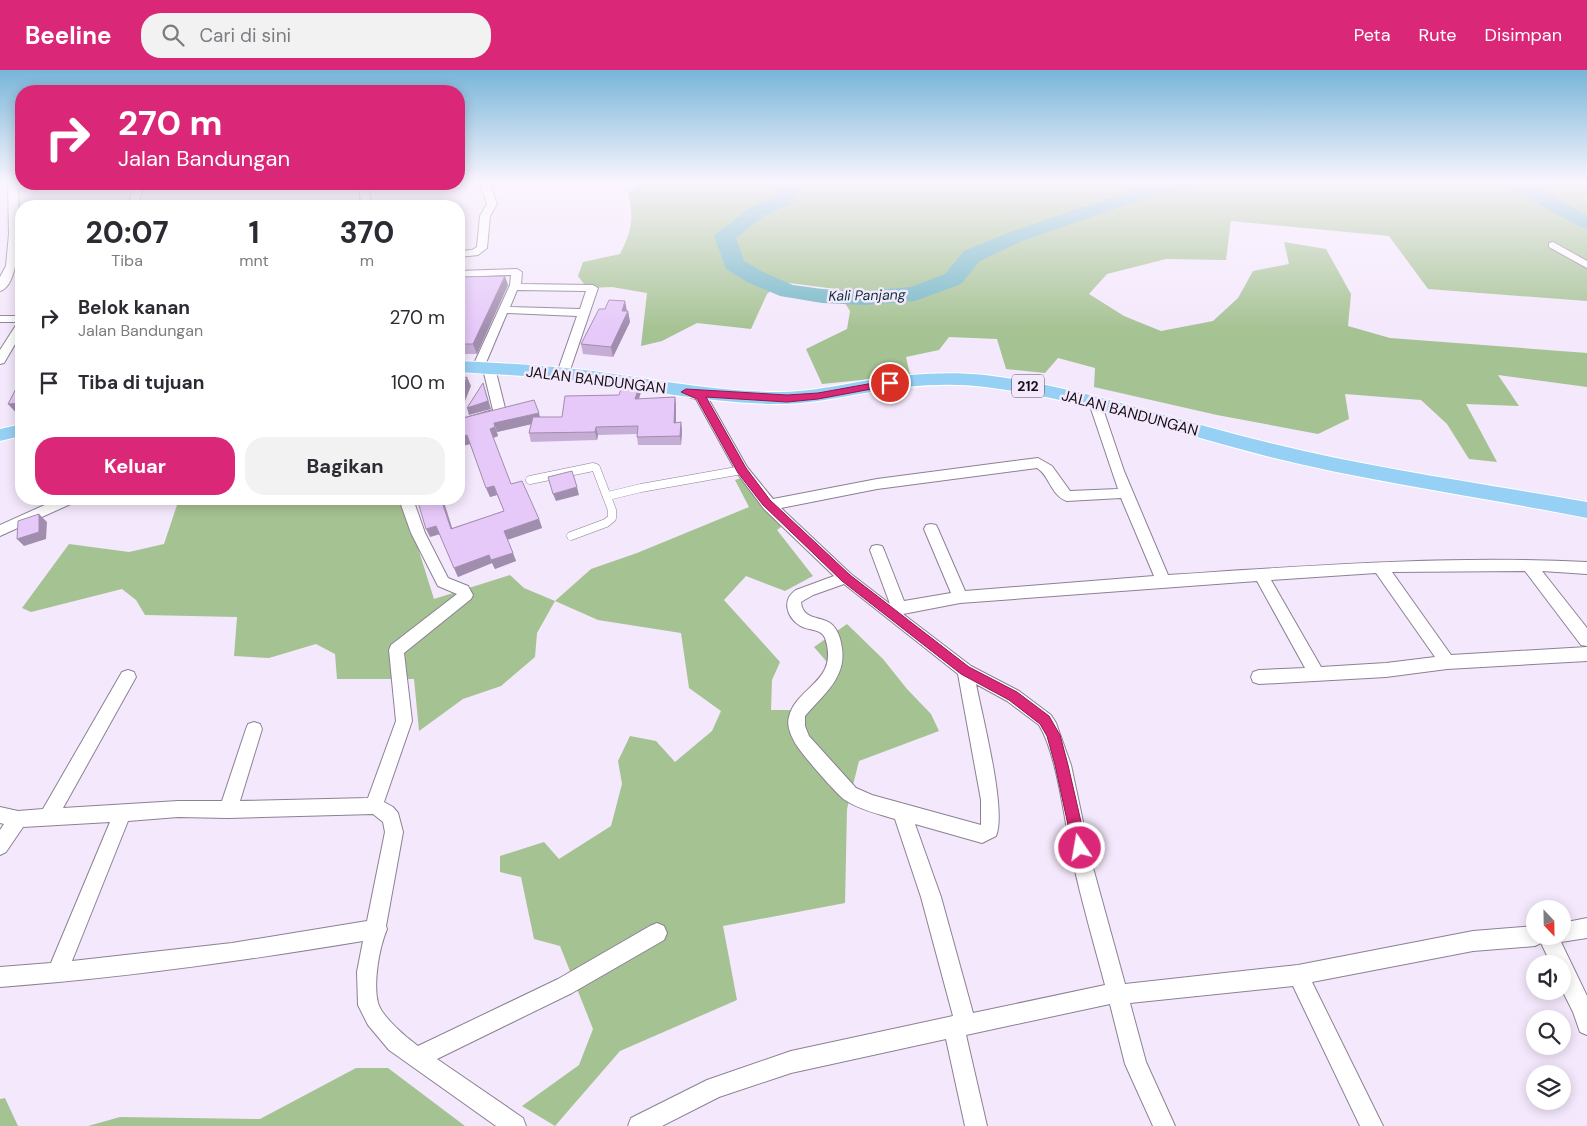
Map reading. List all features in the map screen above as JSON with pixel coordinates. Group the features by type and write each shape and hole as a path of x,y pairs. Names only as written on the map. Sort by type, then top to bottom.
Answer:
{"main road":[{"name":"JALAN BANDUNGAN","path":"465,366 563,373 686,392 787,398 818,396 870,386 910,381 967,379 1030,387 1094,400 1196,431 1273,451 1587,510"},
{"path":"0,435 15,431"}],"street":[{"path":"0,288 11,266 14,232"},
{"path":"465,255 474,254 482,248 483,232"},
{"path":"1553,245 1587,264"},
{"path":"465,274 518,272 519,275 504,310 484,368 500,412 465,422"},
{"path":"515,286 593,288 563,373"},
{"path":"504,310 585,313"},
{"path":"0,319 15,319"},
{"path":"0,360 15,335"},
{"path":"686,392 701,396 742,470 769,505 846,578 895,611 965,670 1013,696 1045,720 1050,728 1062,765 1084,864 1136,1064 1164,1126"},
{"path":"1094,400 1126,493 1163,581"},
{"path":"769,505 877,484 1038,463 1046,466 1062,493 1067,496 1126,493"},
{"path":"0,531 57,505"},
{"path":"374,806 404,721 397,650 466,595 463,590 443,582 418,533 408,505"},
{"path":"932,529 960,597"},
{"path":"877,550 895,611"},
{"path":"895,611 960,597 1380,567 1529,565 1587,568"},
{"path":"1529,565 1587,640"},
{"path":"1380,567 1447,662"},
{"path":"1261,575 1316,673"},
{"path":"846,578 795,597 795,608 802,619 808,624 824,626 829,631 836,654 831,676 799,711 796,722 803,741 850,794 902,812 976,833 982,834 990,830 990,800 965,670"},
{"path":"1259,677 1386,670 1447,662 1587,654"},
{"path":"48,817 128,677"},
{"path":"228,810 254,729"},
{"path":"0,814 18,819 178,809 228,810 374,806 384,810 391,816 394,832 367,972 368,1005 375,1018 396,1043 515,1126"},
{"path":"57,973 98,867 123,812"},
{"path":"902,812 932,897 959,1025 976,1126"},
{"path":"0,846 18,819"},
{"path":"1571,931 1587,928"},
{"path":"0,977 57,973 232,953 376,929"},
{"path":"417,1057 565,986 657,933"},
{"path":"639,1126 715,1088 790,1062 959,1025 1118,992 1122,994 1298,975 1473,941 1526,937"},
{"path":"1298,975 1372,1126"},
{"path":"1571,983 1584,1010 1587,1026"}],"lane":[{"path":"530,480 595,467 608,496 612,518 606,523 571,536"},
{"path":"608,496 643,486 702,480 742,470"}],"green space":[{"path":"629,232 1230,232 1226,260 1166,259 1107,274 1089,294 1124,316 1161,331 1213,321 1238,298 1253,271 1289,264 1284,242 1326,249 1351,294 1348,326 1390,338 1587,353 1587,387 1498,375 1519,406 1466,404 1497,462 1469,459 1447,424 1421,400 1345,394 1349,419 1318,434 1217,415 1094,387 1095,368 1058,358 1045,373 1006,369 997,339 949,337 939,350 906,357 910,375 822,384 806,349 847,329 850,311 836,289 781,282 767,294 751,329 697,323 662,341 641,346 647,293 612,287 587,288 578,276 583,262 620,254"},
{"path":"1350,232 1587,232 1587,301 1428,289 1389,236"},
{"path":"753,474 792,519 777,530 813,576 785,591 746,576 724,600 780,662 772,680 771,710 809,710 839,676 814,647 847,624 883,659 907,689 931,714 939,731 859,761 847,809 845,903 723,926 737,1000 620,1051 555,1126 522,1106 579,1065 593,1029 560,946 534,939 521,877 500,872 500,856 544,842 559,859 611,826 622,784 618,761 630,736 656,741 675,762 712,731 721,711 689,688 681,633 598,620 555,601 591,569 637,553 749,507 735,480"},
{"path":"177,505 402,505 412,529 434,599 510,575 524,588 555,601 537,633 535,657 501,686 463,699 419,731 414,679 337,679 335,654 316,644 269,658 234,656 237,617 145,615 136,600 122,589 31,612 22,608 69,544 129,552 164,544"},
{"path":"356,1068 388,1068 465,1126 88,1126 120,1117 260,1119"},
{"path":"5,1098 18,1126 0,1126 0,1099"}],"building":[{"path":"505,276 473,344 465,344 465,277"},
{"path":"609,300 625,301 622,311 628,311 611,347 581,344 599,309 605,309"},
{"path":"483,383 488,401 467,408"},
{"path":"623,383 640,384 635,399 675,397 674,423 681,422 680,436 637,437 638,426 596,427 595,432 529,433 533,417 562,417 565,396 619,395"},
{"path":"15,391 15,403 8,404"},
{"path":"534,400 539,413 494,423 495,427 490,429 511,484 522,481 539,519 504,531 513,553 491,560 489,555 454,568 436,526 426,529 419,505 443,505 451,529 504,511 494,486 486,488 467,435 465,436 465,417"},
{"path":"572,471 577,487 553,494 548,477"},
{"path":"39,514 39,532 17,539 18,521"}],"waterway":[{"name":"Kali Panjang","path":"730,232 725,236 734,264 755,277 788,291 822,296 864,298 915,294 953,279 972,256 1029,232"}],"route":[{"path":"890,383 818,396 787,398 686,392 701,396 742,470 767,502 846,578 965,670 1013,696 1045,720 1053,735 1062,765 1080,848"}]}
